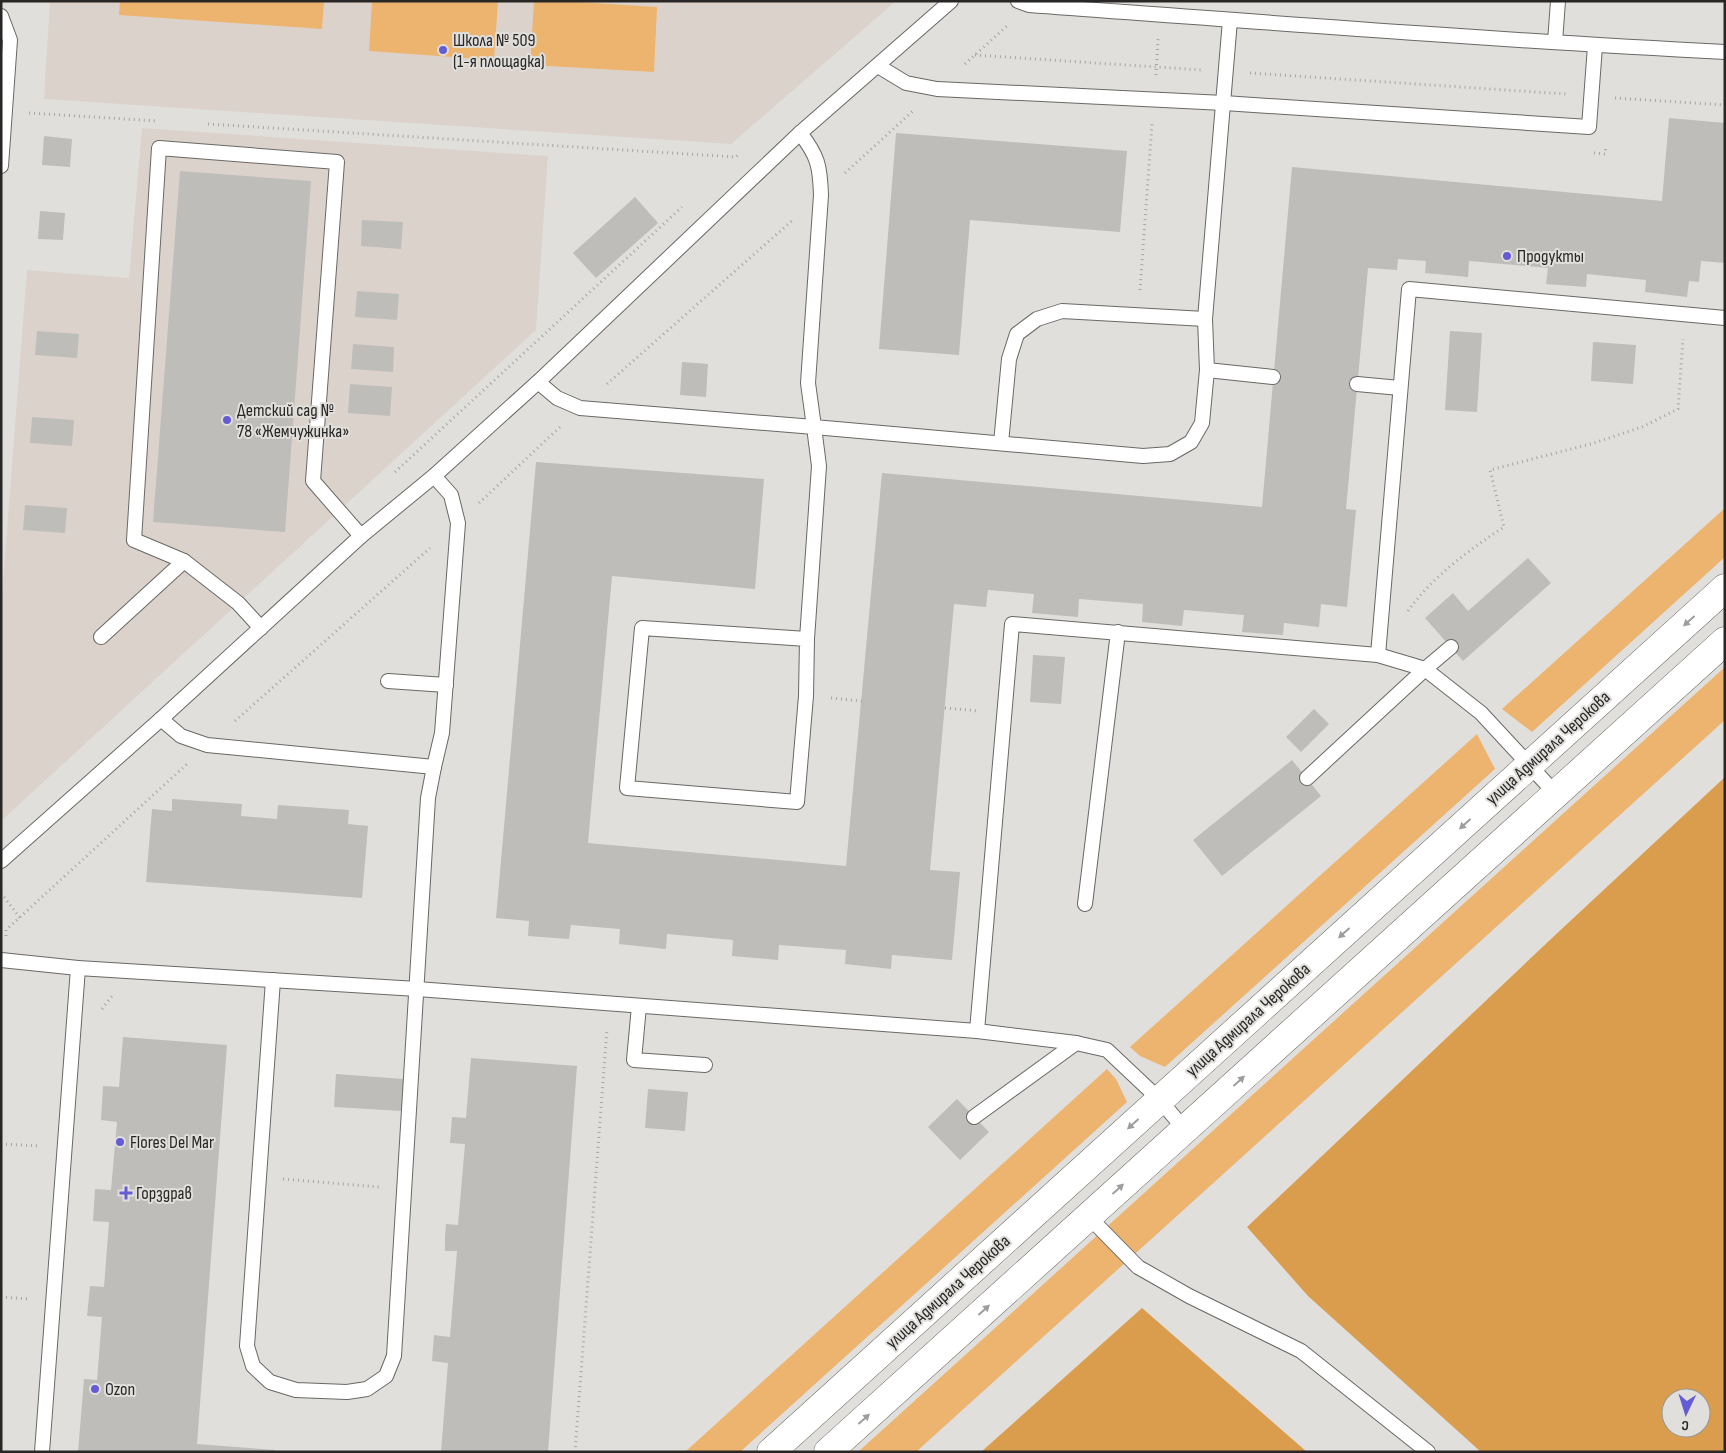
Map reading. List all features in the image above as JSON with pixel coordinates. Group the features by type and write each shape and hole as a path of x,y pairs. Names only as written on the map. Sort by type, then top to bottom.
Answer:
{"street":[{"name":"улица Адмирала Черокова","path":"771,1452 1725,588"},
{"path":"828,1452 1725,641"}],"lane":[{"path":"1,861 162,719 361,536 434,476 538,382 800,133 951,1"},
{"path":"1018,1 1029,5 1160,15 1595,46 1725,52"},
{"path":"1555,42 1558,1"},
{"path":"1,16 10,40 1,166"},
{"path":"538,382 557,398 580,408 1143,456 1170,454 1191,442 1202,423 1207,370 1205,319 1230,20"},
{"path":"878,66 906,83 937,89 1224,103 1589,127 1595,46"},
{"path":"800,133 813,150 820,170 821,195 808,383 819,466 807,639 806,696 797,802 627,788 642,628 807,639"},
{"path":"262,628 238,603 184,561 134,540 159,148 337,162 313,481 361,536"},
{"path":"1378,655 1409,290 1725,318"},
{"path":"1001,443 1009,359 1017,334 1037,319 1062,311 1205,319"},
{"path":"1207,370 1273,377"},
{"path":"1357,384 1400,388"},
{"path":"273,980 247,1346 253,1366 270,1382 296,1390 347,1392 368,1388 386,1376 394,1356 428,798 442,733 458,522 451,495 434,476"},
{"path":"101,637 184,561"},
{"path":"977,1031 1012,624 1378,655 1425,668 1481,713 1556,794"},
{"path":"1085,904 1118,632"},
{"path":"1307,778 1425,668 1451,647"},
{"path":"388,681 446,685"},
{"path":"162,719 181,736 207,746 434,766"},
{"path":"1,960 78,968 417,989 977,1031 1076,1043 1107,1050 1160,1100 1185,1130"},
{"path":"42,1452 78,968"},
{"path":"639,1006 634,1060 705,1065"},
{"path":"974,1117 1076,1043"},
{"path":"1088,1216 1138,1267 1189,1296 1301,1351 1428,1452"}],"path":[{"path":"1139,316 1160,15"},
{"path":"962,67 1011,23"},
{"path":"975,55 1591,96"},
{"path":"6,111 164,121"},
{"path":"204,124 723,156"},
{"path":"1405,615 1416,600 1440,575 1470,549 1504,527 1490,470 1591,444 1642,427 1678,410 1685,315"},
{"path":"806,696 862,700"},
{"path":"945,708 1005,713"},
{"path":"1,893 20,918"},
{"path":"575,1452 609,1003"},
{"path":"1,1144 13,1144"},
{"path":"260,1177 405,1189"}],"shaded area":[{"name":"Школа № 509 (1-я площадка)","path":"50,1 896,1 731,144 44,99"},
{"path":"120,1 324,1 322,29 119,15"},
{"path":"372,1 498,1 494,60 369,51"},
{"path":"534,1 657,7 654,72 530,65"},
{"name":"Детский сад № 78 «Жемчужинка»","path":"142,128 548,156 536,330 1,821 1,608 27,270 129,278"},
{"path":"1725,508 1725,557 1532,732 1502,709"},
{"path":"1725,667 1725,720 916,1452 858,1452"},
{"path":"1477,734 1495,769 1165,1067 1140,1056 1130,1047"},
{"path":"1725,777 1725,1452 1481,1452 1308,1296 1247,1227"},
{"path":"1107,1069 1116,1079 1127,1102 740,1452 685,1452"},
{"path":"1142,1308 1307,1452 981,1452"}],"building":[{"path":"1669,118 1725,123 1725,263 1701,261 1699,282 1689,281 1687,297 1645,292 1646,280 1587,274 1586,287 1546,284 1548,268 1469,261 1468,277 1425,273 1426,261 1398,259 1397,270 1368,268 1346,509 1356,510 1347,607 1321,604 1319,627 1284,623 1283,635 1242,632 1244,615 1184,610 1182,626 1142,622 1143,604 1079,599 1078,617 1032,613 1034,594 988,590 986,607 954,604 930,870 960,872 952,960 892,955 891,969 845,964 846,950 779,945 778,960 732,956 733,940 667,934 666,949 619,944 620,929 571,925 569,939 528,936 529,921 496,918 536,462 764,479 755,589 612,576 588,843 846,866 882,473 1262,507 1292,167 1662,201"},
{"path":"896,133 1127,151 1120,232 970,220 959,355 879,349"},
{"path":"44,136 72,139 70,167 42,165"},
{"path":"180,171 311,181 285,532 153,522"},
{"path":"635,197 658,223 596,278 573,253"},
{"path":"40,211 65,213 63,240 38,239"},
{"path":"362,220 403,222 401,249 361,246"},
{"path":"357,291 399,294 397,320 355,317"},
{"path":"37,331 79,334 77,358 35,355"},
{"path":"1450,331 1482,333 1477,412 1445,410"},
{"path":"1593,342 1636,345 1633,384 1591,381"},
{"path":"353,344 394,347 393,372 351,369"},
{"path":"682,362 708,364 706,397 680,395"},
{"path":"350,384 392,387 390,416 348,413"},
{"path":"32,417 74,420 72,446 30,443"},
{"path":"25,505 67,508 65,533 23,530"},
{"path":"1528,558 1551,583 1463,661 1425,618 1453,593 1468,611"},
{"path":"1033,655 1065,657 1061,704 1030,702"},
{"path":"1314,709 1329,724 1301,752 1286,737"},
{"path":"1292,760 1321,796 1222,876 1193,840"},
{"path":"172,799 242,804 241,816 277,819 278,805 349,810 348,824 368,826 362,898 146,882 152,809 172,811"},
{"path":"123,1037 227,1045 197,1444 275,1450 275,1452 78,1452 84,1379 97,1380 102,1317 87,1316 90,1286 104,1287 109,1222 93,1221 95,1189 111,1190 117,1122 101,1120 103,1086 119,1087"},
{"path":"471,1058 577,1066 548,1452 441,1452 448,1363 432,1361 434,1335 450,1337 457,1251 445,1251 446,1224 458,1225 465,1144 450,1143 452,1117 466,1118"},
{"path":"336,1074 404,1079 402,1111 334,1107"},
{"path":"648,1089 688,1092 685,1131 645,1128"},
{"path":"957,1099 989,1132 960,1160 928,1127"}],"place":[{"name":"Школа № 509 (1-я площадка)","path":"443,50"},
{"name":"Продукты","path":"1507,256"},
{"name":"Детский сад № 78 «Жемчужинка»","path":"227,420"},
{"name":"Flores Del Mar","path":"120,1142"},
{"name":"Горздрав","path":"126,1193"},
{"name":"Ozon","path":"95,1389"}]}
